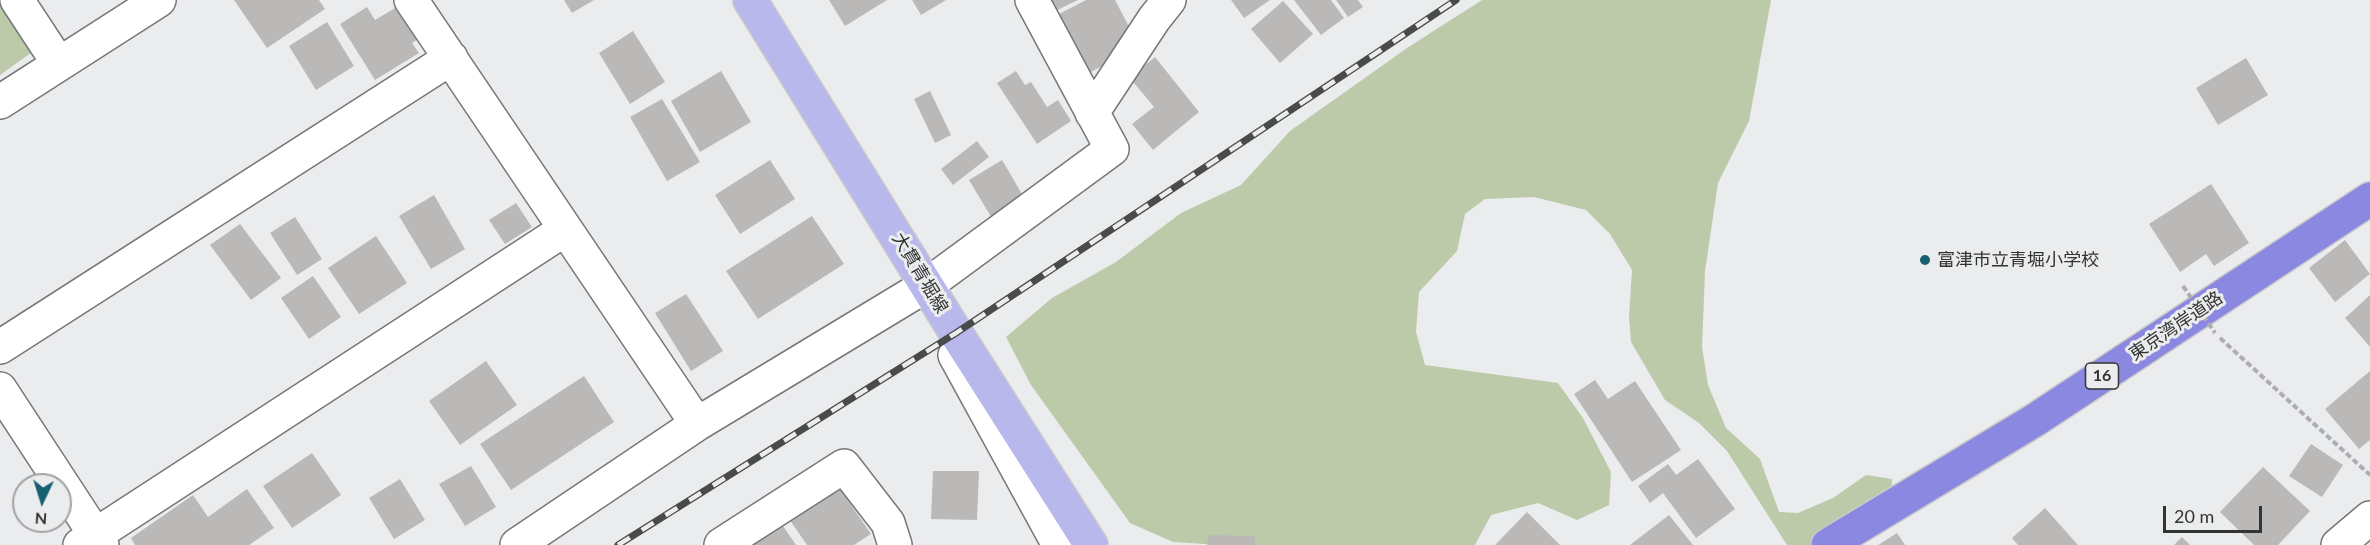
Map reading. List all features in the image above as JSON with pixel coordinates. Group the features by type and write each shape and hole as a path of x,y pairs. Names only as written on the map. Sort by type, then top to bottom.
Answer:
{"highway":[{"name":"東京湾岸道路","path":"1828,545 2035,420 2370,199"}],"main road":[{"name":"大貫青堀線","path":"750,0 956,333 1091,545"}],"street":[{"path":"16,0 59,64"},
{"path":"0,102 159,0"},
{"path":"411,0 697,424"},
{"path":"517,545 697,424 927,285 1112,149 1032,0"},
{"path":"1092,113 1169,0"},
{"path":"0,346 451,58"},
{"path":"0,389 92,542 564,230"},
{"path":"956,333 955,358 1059,545"},
{"path":"721,545 844,466 888,523 895,545"},
{"path":"2338,545 2370,518"}],"path":[{"path":"2183,286 2215,333 2370,475"}],"green space":[{"path":"0,0 4,0 38,48 0,75"},
{"path":"1482,0 1771,0 1749,121 1718,183 1705,271 1702,347 1708,385 1726,428 1760,459 1779,512 1798,513 1833,498 1866,475 1892,479 1891,500 1813,545 1787,545 1727,451 1699,423 1665,400 1631,342 1629,317 1632,270 1610,234 1586,210 1534,197 1485,199 1465,214 1457,251 1419,292 1416,332 1425,365 1558,383 1583,418 1611,472 1609,505 1577,520 1538,503 1491,515 1475,545 1220,545 1173,542 1130,523 1031,385 1006,337 1052,298 1116,262 1181,213 1241,185 1290,131 1407,48"}],"building":[{"path":"234,0 319,0 325,9 267,48"},
{"path":"564,0 594,0 572,13"},
{"path":"829,0 887,0 845,26"},
{"path":"912,0 946,0 921,15"},
{"path":"1039,0 1078,0 1047,15"},
{"path":"1086,0 1115,0 1134,36 1116,45 1121,56 1087,74 1057,15"},
{"path":"1231,0 1270,0 1244,18"},
{"path":"1294,0 1331,0 1344,18 1321,35"},
{"path":"1336,0 1358,0 1363,7 1348,17"},
{"path":"1283,1 1313,34 1280,63 1251,29"},
{"path":"405,2 425,35 412,43 419,53 375,80 340,24 367,7 375,20"},
{"path":"327,22 354,66 316,90 289,46"},
{"path":"633,31 665,82 630,104 599,53"},
{"path":"1155,57 1199,112 1153,150 1132,124 1154,107 1130,78"},
{"path":"2246,58 2268,95 2218,125 2196,88"},
{"path":"721,71 751,122 700,152 671,101"},
{"path":"1016,71 1025,85 1031,82 1047,107 1058,100 1071,121 1037,144 997,83"},
{"path":"930,91 951,135 935,143 914,99"},
{"path":"662,99 700,162 667,181 630,117"},
{"path":"977,141 989,157 953,185 941,169"},
{"path":"770,160 795,199 740,234 715,195"},
{"path":"1002,160 1026,201 993,220 969,180"},
{"path":"2211,184 2249,243 2214,266 2206,254 2180,272 2149,224"},
{"path":"434,195 465,249 431,269 399,216"},
{"path":"516,203 532,227 505,244 489,220"},
{"path":"812,216 844,264 758,319 726,271"},
{"path":"295,217 322,259 297,275 270,233"},
{"path":"240,224 281,278 251,300 210,245"},
{"path":"376,236 407,283 359,314 328,268"},
{"path":"2345,240 2370,274 2335,302 2309,268"},
{"path":"313,276 341,317 309,339 281,298"},
{"path":"686,294 723,351 691,371 655,313"},
{"path":"2370,295 2370,347 2345,318"},
{"path":"486,361 517,405 460,445 429,401"},
{"path":"2370,371 2370,440 2359,449 2325,409"},
{"path":"584,376 614,422 511,490 480,444"},
{"path":"1595,380 1608,399 1635,381 1681,450 1632,482 1574,394"},
{"path":"2311,444 2343,465 2322,497 2289,476"},
{"path":"312,453 341,495 292,528 263,486"},
{"path":"1698,459 1735,509 1696,538 1663,493 1650,503 1638,486 1668,464 1676,475"},
{"path":"471,466 496,507 465,526 439,484"},
{"path":"2263,467 2310,511 2278,545 2254,545 2220,512"},
{"path":"933,471 979,471 977,520 931,519"},
{"path":"400,479 425,520 394,539 369,498"},
{"path":"836,483 871,534 854,545 807,545 787,516"},
{"path":"247,489 274,528 249,545 135,545 131,538 193,495 208,517"},
{"path":"2045,508 2078,545 2018,545 2012,538"},
{"path":"1527,512 1560,545 1495,545"},
{"path":"1669,515 1693,545 1630,545"},
{"path":"779,520 796,545 741,545"},
{"path":"1897,533 1905,545 1878,545"},
{"path":"1208,535 1255,536 1255,545 1207,545"},
{"path":"2182,537 2190,545 2174,545"}],"railway":[{"path":"618,545 956,333 1456,0"}],"place":[{"name":"富津市立青堀小学校","path":"1925,260"}]}
